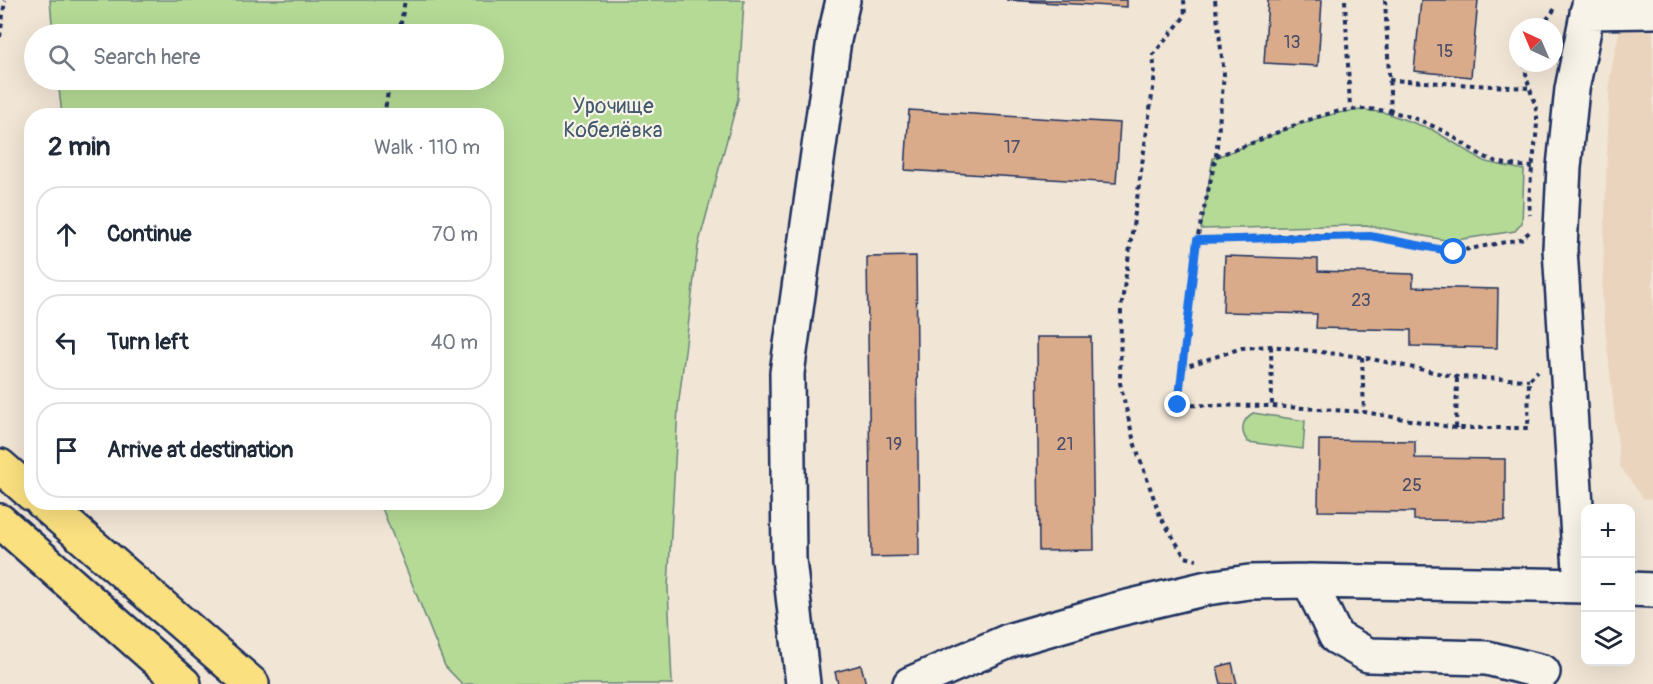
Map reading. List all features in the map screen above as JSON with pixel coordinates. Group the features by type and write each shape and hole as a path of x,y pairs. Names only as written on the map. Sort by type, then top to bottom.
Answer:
{"main road":[{"path":"0,466 24,487"},
{"path":"51,510 252,684"},
{"path":"0,521 184,684"}],"street":[{"path":"803,684 789,560 787,373 834,40 843,0"},
{"path":"1581,558 1560,249 1564,167 1579,4 1653,11"},
{"path":"1309,581 1336,637 1368,655 1487,658 1543,672"},
{"path":"910,684 1011,640 1115,610 1207,588 1249,582 1309,581 1581,586"},
{"path":"1635,589 1653,590"}],"path":[{"path":"0,37 5,0"},
{"path":"401,24 405,0"},
{"path":"1184,0 1185,16 1153,55 1155,75 1121,309 1120,382 1134,442 1160,516 1185,557 1205,562"},
{"path":"1215,0 1224,74 1216,156 1197,240 1178,405 1272,406 1364,412 1456,428 1528,428"},
{"path":"1346,0 1350,108"},
{"path":"1385,0 1391,111"},
{"path":"1556,18 1579,4"},
{"path":"1389,80 1528,88"},
{"path":"385,108 388,90"},
{"path":"1216,156 1248,146 1308,119 1350,108 1391,111 1438,128 1492,160 1531,167 1564,167"},
{"path":"1197,240 1370,236 1454,252 1521,239 1534,227"},
{"path":"1181,368 1242,348 1271,346 1362,357 1457,377 1529,380"},
{"path":"1271,346 1272,406"},
{"path":"1362,357 1364,412"},
{"path":"1456,428 1457,377"}],"shaded area":[{"path":"1653,27 1653,500 1643,498 1620,466 1602,297 1610,76 1620,28"}],"green space":[{"name":"Урочище Кобелёвка","path":"50,0 744,0 738,99 698,246 678,408 668,587 672,684 462,684 445,666 383,510 504,510 504,108 61,108 59,90 504,90 504,24 52,24"},
{"path":"1364,110 1386,113 1431,129 1486,162 1524,170 1522,223 1515,231 1450,241 1366,225 1201,229 1213,158 1306,122 1344,112"},
{"path":"1253,413 1305,421 1303,449 1248,442 1243,426 1246,419"}],"building":[{"path":"1006,0 1127,0 1127,7"},
{"path":"1268,0 1322,0 1318,66 1264,63"},
{"path":"1421,0 1478,0 1471,77 1414,71"},
{"path":"909,110 1120,123 1116,183 905,170"},
{"path":"916,256 919,556 871,557 867,257"},
{"path":"1225,256 1318,259 1318,271 1413,274 1413,287 1498,289 1497,348 1411,346 1411,330 1316,328 1317,314 1223,312"},
{"path":"1037,337 1091,337 1094,550 1039,551"},
{"path":"1319,440 1415,441 1415,458 1505,459 1505,521 1414,520 1414,512 1318,511"},
{"path":"1232,663 1237,684 1221,684 1217,667"},
{"path":"861,665 866,684 838,684 835,672"}],"route":[{"path":"1178,405 1197,240 1304,235 1370,236 1454,252"}]}
